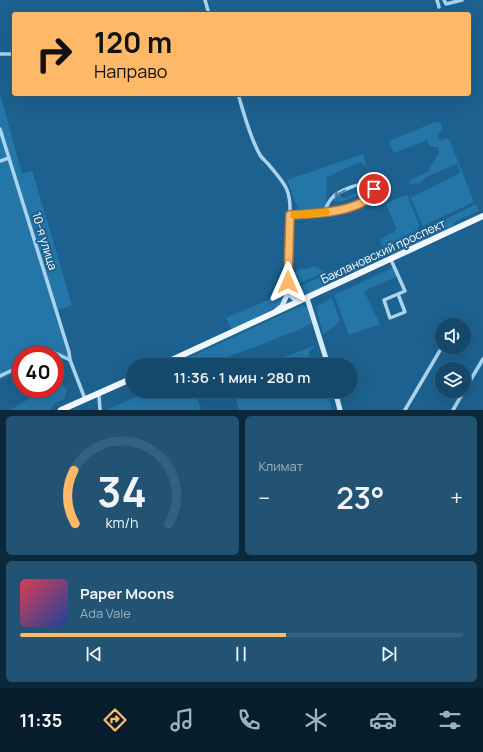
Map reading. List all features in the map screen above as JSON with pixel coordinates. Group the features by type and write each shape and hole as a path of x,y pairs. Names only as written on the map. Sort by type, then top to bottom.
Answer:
{"main road":[{"name":"Баклановский проспект","path":"308,299 392,262 483,217"},
{"name":"Баклановский проспект","path":"184,358 483,217"},
{"name":"Баклановский проспект","path":"177,358 275,312 295,305"},
{"path":"68,410 126,381"},
{"path":"61,410 84,399 126,384"}],"street":[{"path":"205,0 208,12"},
{"path":"437,0 439,6"},
{"path":"444,0 446,4 462,0"},
{"path":"0,54 12,54"},
{"path":"239,96 259,154 284,182 290,201 288,293 282,306 275,312"},
{"name":"10-я улица","path":"0,129 69,352 70,360 84,399"},
{"path":"0,161 9,158"},
{"path":"290,215 324,213 341,210 370,197 374,189 372,185 370,183 366,183 337,194 331,199 324,213"},
{"path":"392,262 405,290 384,300 390,318 405,312 398,294"},
{"path":"288,293 295,298 308,299 326,358"},
{"path":"288,293 295,305"},
{"path":"405,410 438,354"},
{"path":"64,357 70,360"},
{"path":"471,379 483,359"},
{"path":"0,376 12,370"},
{"path":"99,394 100,410"},
{"path":"337,398 340,410"},
{"path":"453,410 460,398"}],"shaded area":[{"path":"0,94 22,174 32,170 72,305 57,310 73,361 64,359 64,346 12,346 12,374 0,380"},
{"path":"435,122 441,123 442,128 438,135 440,141 447,138 450,141 474,202 423,226 411,198 460,173 460,171 457,164 426,177 420,183 409,184 410,180 427,172 439,153 438,147 430,147 427,140 394,153 389,142"},
{"path":"363,154 366,166 360,162 327,177 326,206 324,209 298,209 287,180"},
{"path":"370,187 371,189 368,192 340,202 333,201 335,197 345,198"},
{"path":"407,194 419,225 417,230 385,246 382,246 380,239 397,230 386,204"},
{"path":"476,204 479,211 455,222 453,226 433,235 427,228"},
{"path":"421,232 425,240 391,255 386,254 382,250"},
{"path":"371,254 373,258 372,265 350,273 335,271 337,268"},
{"path":"314,266 324,272 289,288 290,274 301,269 308,269"},
{"path":"394,267 398,276 364,291 380,324 349,335 334,295"},
{"path":"328,273 341,277 341,279 300,298 296,296 292,290"},
{"path":"283,294 281,304 275,309 232,329 226,318"},
{"path":"332,298 340,320 335,326 323,334 316,307"},
{"path":"303,305 308,308 312,323 296,331 225,358 190,357"},
{"path":"314,346 309,353 310,357 318,358 281,358"},
{"path":"64,386 67,390 64,399 55,403 50,410 10,410 30,398 64,398"},
{"path":"134,398 197,398 201,410 107,410"},
{"path":"236,398 329,398 332,410 239,410"}],"slow traffic":[{"path":"294,215 326,212"}],"route":[{"path":"288,282 290,215 324,213 341,210 364,201 370,197 374,189"}]}
